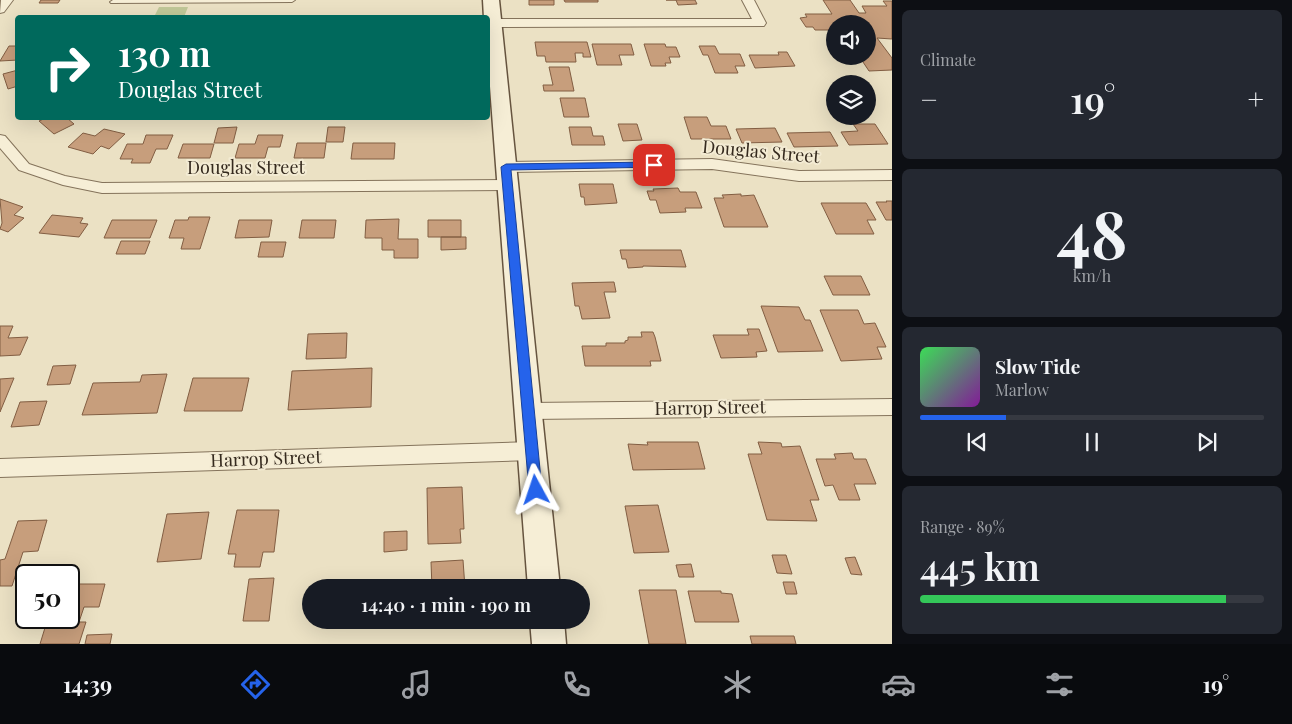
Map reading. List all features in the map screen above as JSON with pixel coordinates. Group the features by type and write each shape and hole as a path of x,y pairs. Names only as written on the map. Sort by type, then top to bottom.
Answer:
{"main road":[{"path":"491,11 543,579"},
{"path":"548,629 549,644"}],"street":[{"path":"0,10 7,0"},
{"path":"491,11 760,23 748,0"},
{"name":"Douglas Street","path":"0,139 24,167 63,180 102,188 507,176 712,164 799,176 892,175"},
{"name":"Harrop Street","path":"529,411 892,407"},
{"name":"Harrop Street","path":"0,468 532,451"}],"lane":[{"path":"113,2 292,0"}],"green space":[{"path":"159,7 188,7 185,15 155,15"}],"building":[{"path":"41,0 60,0 58,3 39,3"},
{"path":"529,0 554,0 554,5 529,5"},
{"path":"564,0 598,0 598,2 565,2"},
{"path":"676,0 695,0 697,4 678,5"},
{"path":"823,0 850,0 859,13 866,13 862,6 887,6 883,1 892,1 892,39 877,38 892,58 892,70 869,71 865,65 876,65 876,15 826,15 826,30 815,30 813,27 806,27 800,18 807,17 805,14 832,14"},
{"path":"535,42 587,42 591,57 583,57 583,53 575,53 576,62 546,62 545,56 537,56"},
{"path":"592,44 631,44 634,55 619,55 622,65 597,65"},
{"path":"644,44 665,44 666,47 676,47 680,57 669,57 671,63 665,63 666,66 651,66"},
{"path":"9,46 15,46 15,60 0,61"},
{"path":"699,46 715,46 719,54 740,54 745,66 735,66 738,73 715,73 708,55 703,55"},
{"path":"778,52 787,52 795,66 755,68 749,55 779,55"},
{"path":"549,67 569,67 574,91 544,91 543,85 553,85"},
{"path":"15,71 15,87 8,89 3,74"},
{"path":"560,98 585,98 589,117 564,117"},
{"path":"684,117 707,117 711,126 726,126 731,139 691,139"},
{"path":"69,120 74,124 54,134 39,121"},
{"path":"618,124 637,124 642,140 623,141"},
{"path":"854,125 876,125 888,144 849,145 841,132 858,131"},
{"path":"237,127 233,143 214,143 218,128"},
{"path":"328,127 345,127 343,142 326,142"},
{"path":"569,127 591,127 593,136 603,136 605,145 572,145"},
{"path":"775,128 782,142 742,143 736,129"},
{"path":"104,129 125,134 109,149 101,146 93,154 68,147 83,133 95,136"},
{"path":"830,132 838,146 794,147 787,133"},
{"path":"146,135 173,135 167,149 156,149 150,163 131,163 133,159 120,159 127,144 143,144"},
{"path":"258,135 283,135 280,147 268,147 265,158 235,158 239,144 255,144"},
{"path":"297,143 326,143 324,158 294,158"},
{"path":"353,143 395,143 394,159 351,159"},
{"path":"183,144 214,144 210,158 178,158"},
{"path":"579,184 613,184 617,203 585,205 584,197 581,197"},
{"path":"678,188 680,192 696,192 702,208 685,208 686,212 660,213 656,200 650,200 647,191"},
{"path":"741,194 741,196 754,195 768,227 724,227 714,198 724,198 722,195"},
{"path":"0,199 23,207 14,215 24,218 8,232 0,229 2,223"},
{"path":"892,201 892,220 886,220 876,202"},
{"path":"821,203 866,203 876,220 867,220 874,234 836,234"},
{"path":"52,215 83,218 80,223 88,224 79,237 39,233"},
{"path":"189,217 210,217 200,249 181,249 184,238 169,238 175,220 188,220"},
{"path":"399,219 398,239 418,239 418,258 394,258 394,250 382,250 382,238 365,238 366,220"},
{"path":"112,220 157,220 150,238 104,238"},
{"path":"239,220 272,220 269,237 235,238"},
{"path":"302,220 336,220 334,238 299,238"},
{"path":"428,220 461,220 461,237 428,237"},
{"path":"441,237 466,237 466,249 441,250"},
{"path":"121,241 150,241 145,254 116,254"},
{"path":"261,242 286,242 283,257 258,257"},
{"path":"620,250 681,250 686,267 643,266 628,268 626,259 622,259"},
{"path":"824,276 861,276 870,295 833,295"},
{"path":"614,282 616,292 604,292 610,318 582,319 579,306 575,306 572,283"},
{"path":"761,306 799,307 805,320 810,320 823,351 778,352"},
{"path":"820,310 858,310 864,324 875,323 886,347 877,347 882,359 841,361"},
{"path":"0,326 13,326 8,338 28,337 20,355 0,356"},
{"path":"747,329 759,329 767,351 756,352 757,357 721,358 713,335 749,335"},
{"path":"641,332 653,332 661,361 650,361 651,366 585,366 582,346 606,346 606,343 625,343 628,337 642,337"},
{"path":"347,333 346,358 306,359 308,334"},
{"path":"76,365 70,384 47,385 53,366"},
{"path":"372,368 371,407 288,410 292,371"},
{"path":"167,374 157,413 82,415 93,383 140,382 142,375"},
{"path":"14,378 0,412 0,379"},
{"path":"193,378 249,378 242,411 184,411"},
{"path":"47,401 39,425 11,427 20,402"},
{"path":"647,442 698,442 705,469 633,470 628,444 648,445"},
{"path":"758,442 781,443 782,447 800,446 819,500 810,500 817,521 767,520 748,454 762,454"},
{"path":"852,453 854,459 866,459 876,484 854,484 860,500 839,500 833,485 825,486 816,459 836,459 834,454"},
{"path":"462,487 464,529 460,529 461,543 428,544 427,488"},
{"path":"658,505 669,552 634,553 625,506"},
{"path":"237,510 279,510 274,552 263,552 260,567 234,567 236,554 228,554"},
{"path":"209,512 201,559 157,562 167,514"},
{"path":"47,520 38,551 23,552 19,564 15,564 15,577 12,586 0,586 0,560 5,559 18,521"},
{"path":"407,531 407,550 384,552 384,532"},
{"path":"772,555 786,555 792,574 777,573"},
{"path":"855,557 862,575 851,574 845,558"},
{"path":"463,560 464,579 432,579 431,562"},
{"path":"691,564 694,577 679,577 676,565"},
{"path":"274,578 269,621 243,621 249,579"},
{"path":"783,582 794,582 797,594 786,594"},
{"path":"80,584 105,584 99,607 84,607 80,619"},
{"path":"639,590 676,590 686,644 649,644"},
{"path":"688,591 721,591 721,593 732,594 739,622 695,622"},
{"path":"80,622 86,622 79,644 40,644 45,629 80,629"},
{"path":"112,634 110,644 85,644 87,635"},
{"path":"750,636 794,636 796,644 752,644"}],"route":[{"path":"536,490 506,167 654,165"}]}
